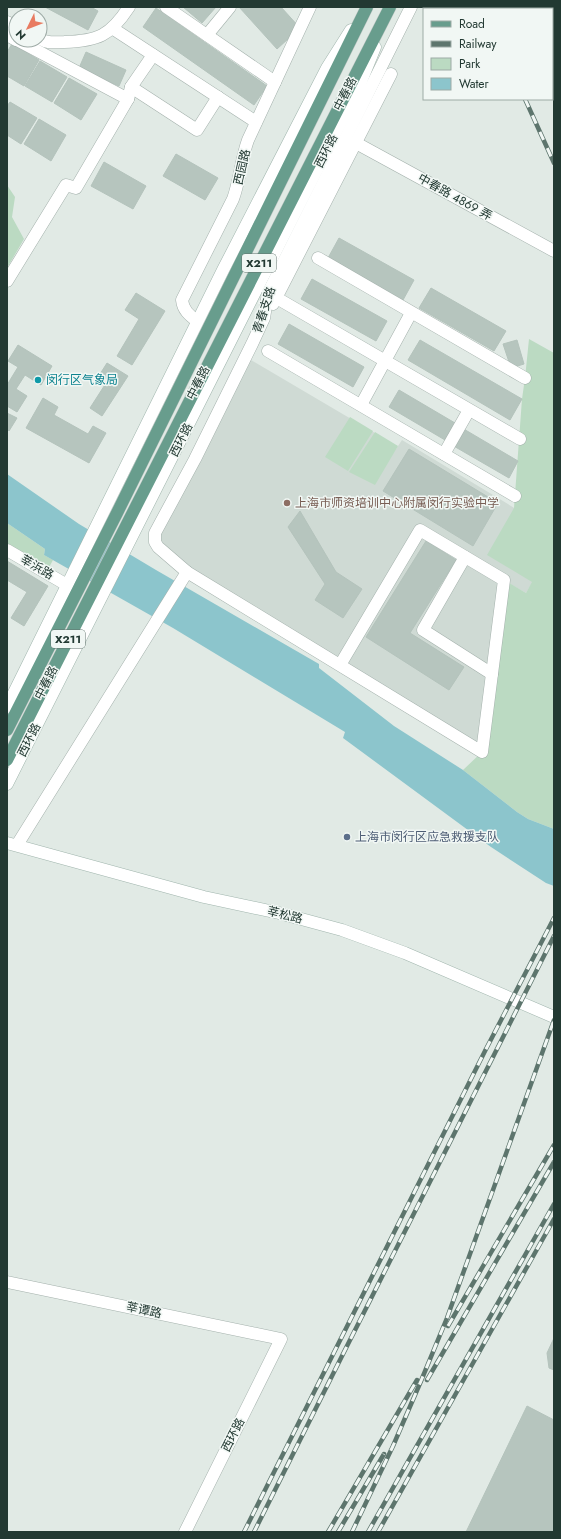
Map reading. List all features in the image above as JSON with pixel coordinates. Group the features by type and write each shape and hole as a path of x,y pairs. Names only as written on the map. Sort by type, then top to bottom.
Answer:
{"main road":[{"name":"中春路","path":"7,730 118,512 366,7"},
{"name":"中春路","path":"7,760 391,7"}],"street":[{"path":"48,42 80,42 95,39 112,28 129,7"},
{"path":"166,7 275,82"},
{"path":"207,35 230,7"},
{"name":"西园路","path":"197,321 188,314 183,306 182,300 233,199 243,156 256,122 310,7"},
{"path":"7,707 197,321 327,68 366,7"},
{"name":"西环路","path":"7,784 360,84 391,7"},
{"name":"青春支路","path":"411,7 199,452 155,534 155,542 185,577 340,665 482,752 492,674"},
{"path":"112,28 256,122"},
{"path":"31,48 103,85 130,93 196,130 218,97"},
{"path":"7,281 66,185 76,188 153,55"},
{"path":"391,74 356,143 272,296 520,439"},
{"name":"中春路 4869 弄","path":"356,143 554,251"},
{"path":"318,258 525,378"},
{"path":"361,405 412,313"},
{"path":"268,351 515,496"},
{"path":"444,454 469,410"},
{"path":"340,665 420,530 504,580 492,674 423,630 465,557"},
{"name":"莘浜路","path":"7,550 69,582"},
{"path":"12,844 185,577"},
{"name":"莘松路","path":"12,844 204,897 279,913 342,930 405,953 554,1017"},
{"name":"莘谭路","path":"7,1282 281,1339"},
{"name":"西环路","path":"185,1532 281,1339"}],"shaded area":[{"path":"246,357 397,446 394,452 402,440 554,532 554,547 526,593 505,581 482,752 162,551 155,533"}],"green space":[{"path":"7,185 15,197 12,217 24,239 7,268"},
{"path":"529,339 554,353 554,829 528,819 517,812 463,770 482,752 504,580 526,593 532,582 487,555 514,508 522,399"},
{"path":"350,417 373,431 348,471 325,457"},
{"path":"375,432 398,446 375,485 349,472"},
{"path":"7,523 45,549 44,555 53,560 46,573 7,550"}],"water":[{"path":"7,474 79,524 319,664 319,668 394,726 463,770 517,812 528,819 554,829 554,886 546,883 491,847 343,738 345,732 173,628 44,555 45,549 7,523"}],"building":[{"path":"45,7 91,7 98,11 88,30"},
{"path":"183,7 216,7 202,23"},
{"path":"239,7 281,7 300,28 277,49"},
{"path":"156,8 267,86 254,105 143,27"},
{"path":"10,48 19,48 39,60 24,86 7,76 7,52"},
{"path":"86,52 126,70 119,86 79,68"},
{"path":"40,61 67,77 52,102 25,86"},
{"path":"69,78 97,94 81,120 54,103"},
{"path":"10,102 37,118 21,144 7,135 7,106"},
{"path":"39,119 66,135 51,161 24,144"},
{"path":"176,154 218,178 205,200 163,176"},
{"path":"104,162 146,186 133,209 91,186"},
{"path":"339,238 414,280 403,300 328,258"},
{"path":"312,279 387,321 376,341 301,299"},
{"path":"431,288 506,331 494,351 419,308"},
{"path":"136,293 165,311 132,365 117,356 139,319 125,310"},
{"path":"289,324 364,367 353,387 278,344"},
{"path":"420,340 522,399 510,420 408,360"},
{"path":"517,340 524,364 511,368 503,344"},
{"name":"闵行区气象局","path":"18,345 52,366 41,385 25,375 16,389 27,396 17,412 7,406 7,385 18,367 8,361"},
{"path":"107,363 128,376 102,416 90,408 108,380 100,374"},
{"path":"399,390 455,423 445,440 389,407"},
{"path":"43,398 58,407 54,415 88,434 93,426 106,433 89,463 26,428"},
{"path":"7,413 17,418 9,431 7,429"},
{"path":"462,428 518,461 509,478 452,445"},
{"path":"409,449 498,503 473,546 383,491"},
{"path":"300,511 336,572 362,589 343,618 315,600 325,584 288,527"},
{"path":"426,541 456,560 410,633 464,667 449,690 366,637"},
{"path":"7,561 48,586 24,626 11,618 27,592 7,580"},
{"path":"554,1338 554,1370 549,1368 547,1353"},
{"path":"527,1406 554,1420 554,1532 466,1532"}],"railway":[{"path":"525,100 554,163"},
{"path":"244,1532 485,1051 554,918"},
{"path":"254,1532 554,936"},
{"path":"352,1532 393,1446 447,1318 554,1020"},
{"path":"448,1326 554,1145"},
{"path":"427,1380 554,1162"},
{"path":"368,1532 554,1204"},
{"path":"378,1532 554,1219"},
{"path":"328,1532 417,1380"},
{"path":"338,1532 384,1454"}],"place":[{"name":"闵行区气象局","path":"38,380"},
{"name":"上海市师资培训中心附属闵行实验中学","path":"287,503"},
{"name":"上海市闵行区应急救援支队","path":"347,837"}]}
